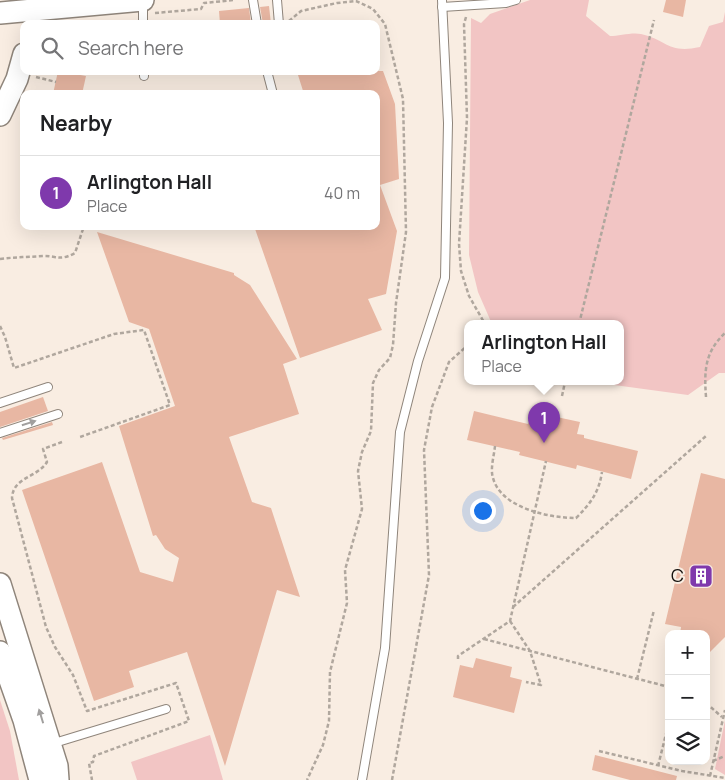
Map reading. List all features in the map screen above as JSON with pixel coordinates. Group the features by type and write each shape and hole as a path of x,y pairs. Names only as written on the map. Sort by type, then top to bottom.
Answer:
{"main road":[{"path":"0,14 143,0"},
{"path":"0,116 20,68"},
{"path":"0,584 41,747 40,780"},
{"path":"0,652 41,747 58,780"}],"lane":[{"path":"143,0 143,20"},
{"path":"253,0 256,20"},
{"path":"277,0 279,20"},
{"path":"362,780 386,648 400,432 418,362 445,278 448,123 442,3 474,5 506,3 516,0"},
{"path":"268,75 272,90"},
{"path":"0,403 48,387"},
{"path":"0,433 58,414"},
{"path":"41,747 166,709"}],"path":[{"path":"291,20 301,11 356,1 373,9 385,24 402,99 406,232 396,303 393,345 390,358 379,370 373,383 371,431 362,452 358,471 362,509 345,570 347,603 330,672 329,721 323,745 307,780"},
{"path":"474,5 474,11 468,15 464,24 467,118 459,244 460,271 469,296 483,320"},
{"path":"580,320 654,20"},
{"path":"31,75 56,82"},
{"path":"0,259 16,256 46,256 56,259 68,257 75,253 83,230"},
{"path":"0,326 6,336 14,368 114,334 144,330 170,405 80,437"},
{"path":"706,397 706,358 714,343 725,333"},
{"path":"392,780 429,575 424,450 428,424 432,407 449,362 464,349"},
{"path":"562,396 564,385"},
{"path":"513,606 706,436"},
{"path":"62,442 43,449 47,462 42,469 17,484 12,491 12,498 46,627 55,647 73,675 87,711 176,683 189,721 94,756 93,762 88,763 92,780"},
{"path":"496,446 492,475 496,487 535,514 559,518 576,518 593,501 600,486 602,472"},
{"path":"458,659 458,656 510,621 546,461"},
{"path":"638,678 654,610"},
{"path":"510,621 530,651 541,685 526,682"},
{"path":"484,639 665,686"},
{"path":"710,706 722,717"},
{"path":"710,776 725,710"},
{"path":"658,766 665,738"},
{"path":"599,751 658,766 725,778"},
{"path":"712,761 725,756"}],"shaded area":[{"path":"530,0 589,0 586,16 610,36 641,34 674,48 689,49 700,47 709,26 723,22 725,12 725,373 719,373 688,395 614,385 624,385 624,320 490,320 478,292 469,255 471,18 481,23 490,14"},
{"path":"0,700 10,731 19,780 0,780"},
{"path":"725,720 725,775 715,769"},
{"path":"210,735 223,780 137,780 131,762"}],"building":[{"path":"666,0 686,0 683,17 663,12"},
{"path":"269,6 271,20 262,20 260,7"},
{"path":"249,8 250,20 220,20 219,11"},
{"path":"380,71 383,71 395,104 399,179 380,185 380,90 303,90 298,75 380,75"},
{"path":"57,75 86,76 83,90 54,90"},
{"path":"380,185 397,231 386,294 368,299 382,330 300,358 255,230 380,230"},
{"path":"97,232 234,273 234,275 250,285 297,359 283,364 299,414 229,437 252,502 271,508 300,597 277,590 225,766 187,652 129,671 134,687 94,701 22,490 102,462 140,572 173,582 179,558 165,549 156,535 153,536 119,426 175,406 149,329 129,322"},
{"path":"43,397 48,411 0,427 0,412"},
{"path":"474,411 528,424 529,422 535,424 538,413 580,422 577,434 584,435 584,438 638,451 631,479 577,465 576,469 519,455 520,452 467,440"},
{"path":"52,422 53,425 3,440 2,438"},
{"name":"C","path":"701,473 725,479 725,637 710,652 710,630 681,630 681,627 665,624"},
{"path":"476,658 512,667 510,677 522,680 514,713 453,697 460,665 473,668"},
{"path":"595,755 677,776 676,780 630,780 592,770"}],"place":[{"name":"Arlington Hall","path":"544,443"},
{"name":"C","path":"701,576"}]}
